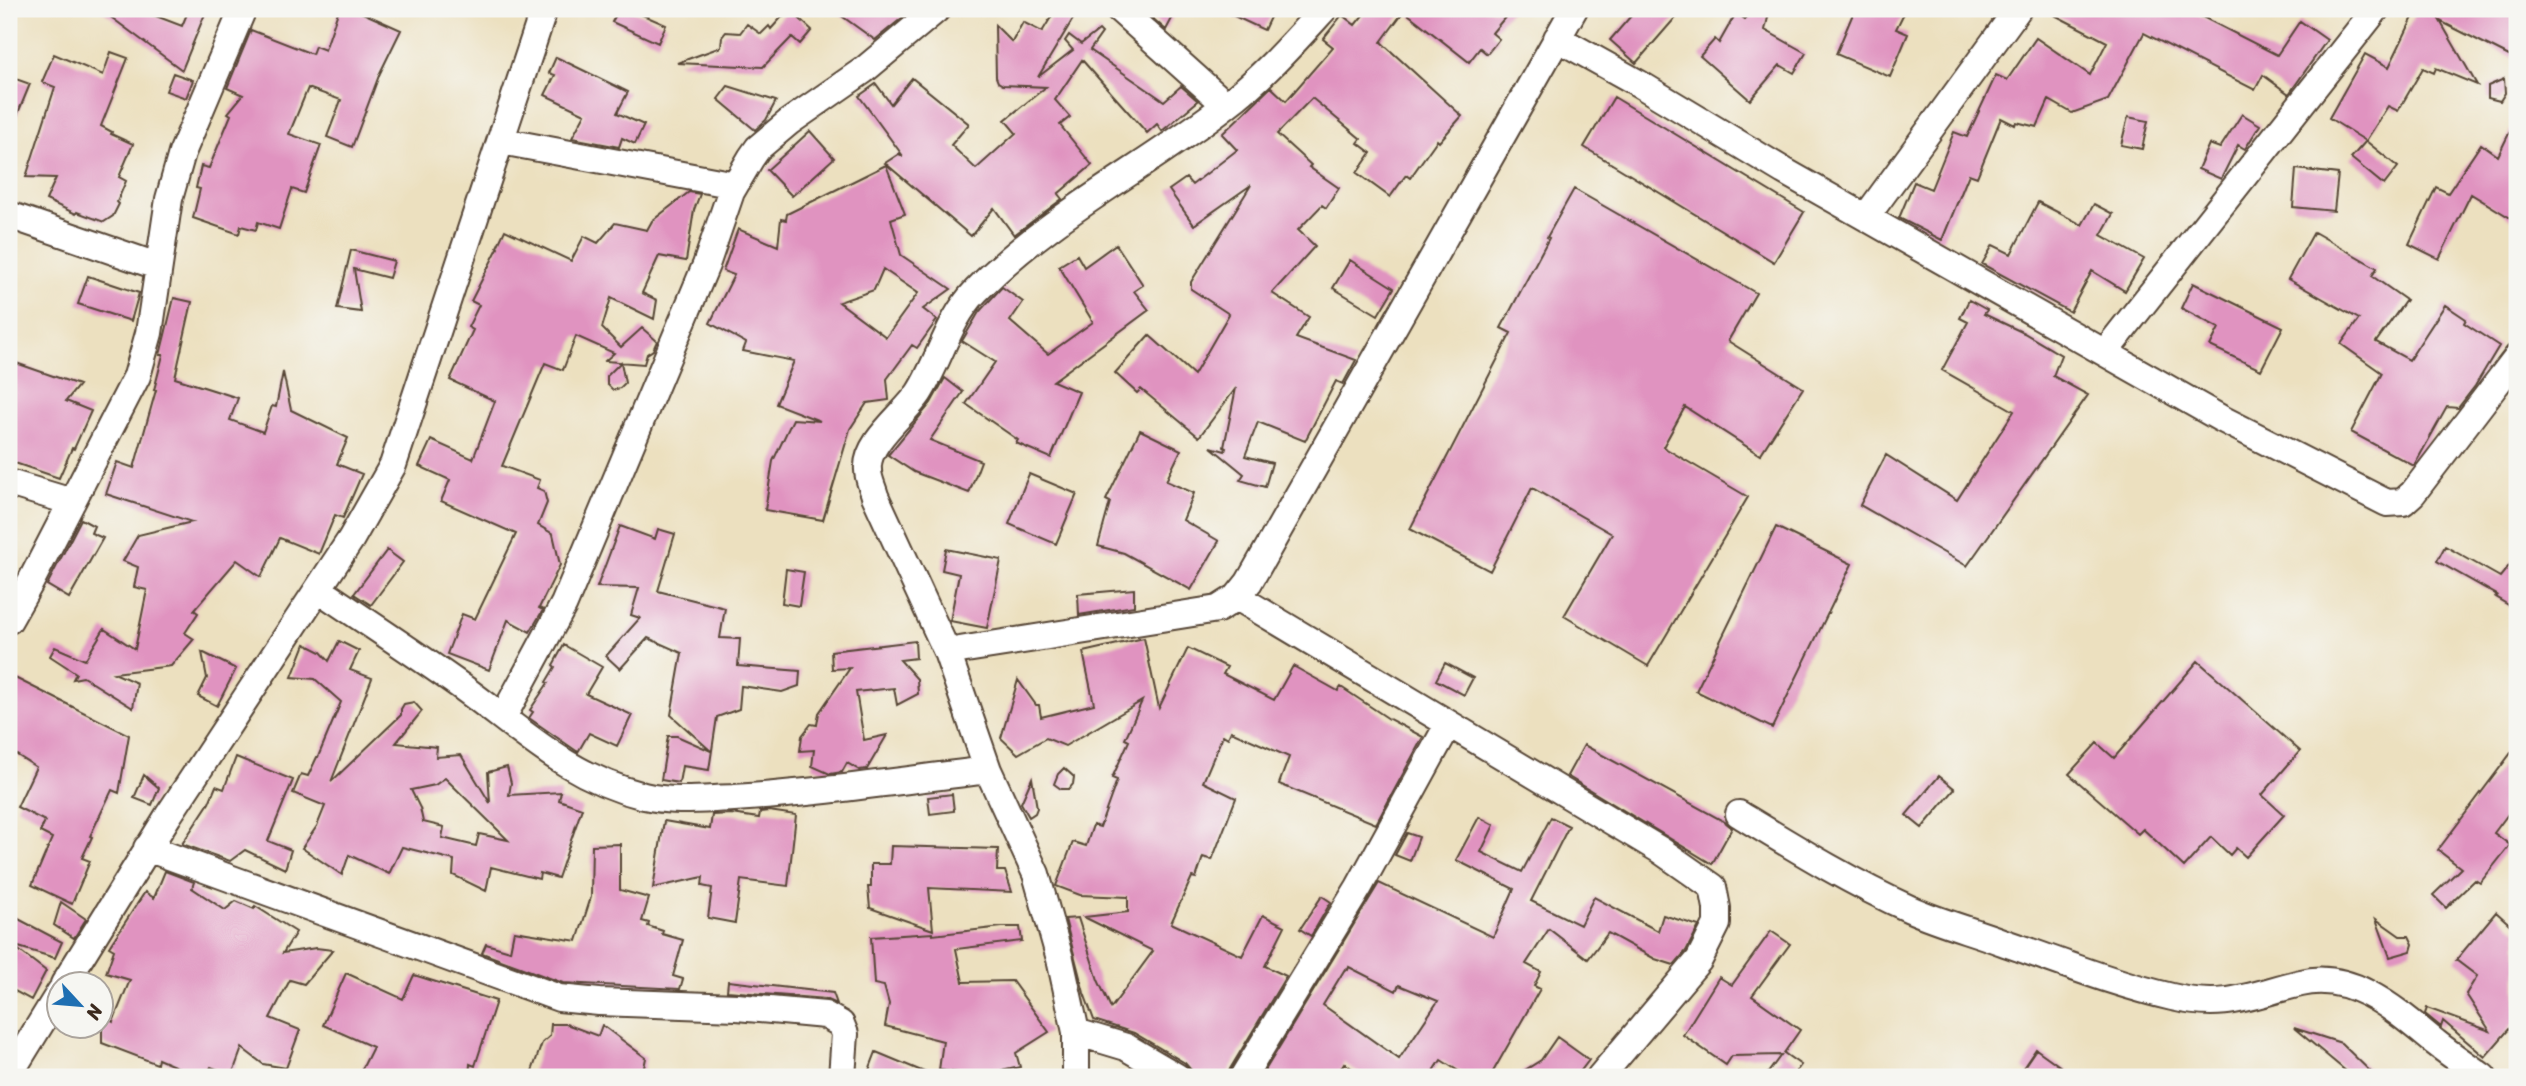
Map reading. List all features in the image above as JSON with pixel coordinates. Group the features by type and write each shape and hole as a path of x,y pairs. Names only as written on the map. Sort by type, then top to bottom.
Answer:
{"street":[{"path":"9,620 124,403 139,368 149,333 169,199 182,153 243,9"},
{"path":"73,970 147,848 351,539 394,465 544,9"},
{"path":"503,717 564,604 705,265 735,185 758,148 789,122 864,70 937,9"},
{"path":"1119,9 1226,105"},
{"path":"1076,1077 1076,1032 1060,960 1035,874 988,770 947,652 875,496 867,472 868,461 873,449 919,393 954,321 974,293 1037,236 1226,105 1268,70 1324,9"},
{"path":"947,652 1218,609 1237,597 1249,582 1574,9"},
{"path":"1866,217 2018,9"},
{"path":"2105,352 2376,9"},
{"path":"1557,38 2220,418 2388,503 2398,504 2413,493 2517,357"},
{"path":"501,141 735,185"},
{"path":"9,215 158,265"},
{"path":"9,483 72,502"},
{"path":"318,589 454,681 531,741 576,771 645,796 678,801 760,796 988,770"},
{"path":"1237,597 1660,850 1713,887 1717,924 1699,960 1600,1077"},
{"path":"1243,1077 1359,887 1448,725"},
{"path":"1739,814 1825,866 1912,910 2112,981 2171,997 2214,1004 2250,998 2304,982 2338,981 2349,984 2420,1027 2435,1042 2483,1077"},
{"path":"147,848 559,998 737,1007 825,1015 841,1024 845,1034 842,1077"},
{"path":"9,1074 46,1015"},
{"path":"1076,1032 1126,1047 1177,1077"}],"building":[{"path":"100,9 151,9 148,13 182,26 189,9 207,9 182,70"},
{"path":"339,9 354,9 401,30 380,73 352,147 327,137 341,100 308,88 289,134 321,145 304,193 292,189 279,229 258,222 256,230 241,226 239,234 193,218 200,189 196,188 201,166 209,168 231,115 228,113 243,95 227,88 251,30 312,54 315,46 325,50"},
{"path":"619,9 629,9 666,25 658,43 612,22"},
{"path":"789,9 812,30 800,44 792,37 763,67 677,63 721,47 722,37 726,32 740,33 747,24 761,34 769,26 771,29"},
{"path":"832,9 913,9 875,40"},
{"path":"1056,9 1079,9 1038,77 1073,50 1065,41 1069,35 1081,44 1099,30 1102,33 1090,50 1164,101 1181,86 1198,101 1162,131 1157,124 1147,133 1082,60 1055,100 1070,117 1060,125 1092,165 1058,194 1062,199 1014,235 994,208 971,236 885,163 899,154 903,156 859,96 876,84 891,104 912,78 969,124 951,145 976,169 1016,133 1005,120 1046,87 1003,85 998,82 995,25 1012,42 1023,22 1042,32"},
{"path":"1142,9 1177,9 1166,30"},
{"path":"1219,9 1262,9 1272,13 1264,30"},
{"path":"1368,9 1512,9 1492,33 1499,39 1487,54 1480,48 1469,62 1404,11 1381,42 1462,116 1439,142 1437,140 1410,178 1406,175 1390,197 1357,173 1371,153 1358,143 1361,139 1312,98 1277,134 1311,165 1309,167 1339,188 1326,208 1322,205 1298,230 1315,246 1272,293 1309,317 1296,338 1356,360 1343,384 1336,381 1305,441 1258,422 1245,456 1272,463 1265,487 1240,480 1244,474 1211,447 1225,451 1236,388 1199,437 1141,389 1137,393 1115,373 1149,335 1194,375 1229,314 1191,289 1191,282 1251,185 1194,225 1169,190 1186,178 1192,185 1237,150 1222,134 1271,87 1286,101 1333,47 1323,39 1342,15 1355,25"},
{"path":"1637,9 1683,9 1636,63 1610,40"},
{"path":"1747,9 1770,9 1765,30 1806,53 1794,73 1780,65 1750,100 1700,56 1715,39 1719,43 1736,13 1745,19"},
{"path":"1855,9 1906,9 1896,29 1908,34 1890,77 1836,54"},
{"path":"2043,9 2187,9 2277,55 2300,21 2327,40 2289,94 2263,75 2255,90 2144,33 2108,100 2072,113 2049,100 2037,127 2016,122 2015,125 2001,118 1977,177 1969,174 1942,240 1899,218 1914,182 1931,189 1954,132 1967,137 1996,75 2007,80 2036,38 2090,75 2107,42"},
{"path":"2417,9 2517,9 2517,60 2440,21 2477,85 2436,68 2434,73 2423,68 2398,111 2388,106 2366,141 2329,118 2365,54 2389,67"},
{"path":"111,52 128,58 101,126 133,144 119,177 126,181 117,202 119,204 113,216 104,222 77,212 76,214 46,200 56,178 26,177 55,87 42,82 54,54 103,75"},
{"path":"556,57 628,92 617,113 644,125 635,144 622,138 619,147 572,138 585,114 545,95 555,75 549,73"},
{"path":"173,73 193,80 186,98 166,91"},
{"path":"13,78 30,84 9,135 9,89"},
{"path":"2504,79 2505,93 2500,101 2488,98 2488,86"},
{"path":"728,86 776,101 766,120 755,130 718,99"},
{"path":"1614,97 1804,212 1774,262 1584,147"},
{"path":"2242,114 2260,125 2245,149 2238,145 2221,179 2198,169 2209,144 2220,148"},
{"path":"2128,117 2148,121 2142,149 2121,145"},
{"path":"2517,117 2517,222 2471,194 2439,259 2409,244 2436,187 2448,193 2481,144 2498,156"},
{"path":"810,131 834,158 792,196 767,170"},
{"path":"2366,141 2398,167 2384,185 2351,158"},
{"path":"886,165 905,214 891,219 901,255 951,289 923,309 937,320 917,348 912,345 887,379 889,400 867,403 850,429 823,520 765,510 773,461 793,419 820,421 776,404 794,361 743,351 746,343 710,323 734,275 723,271 738,229 778,246 781,219 786,220 787,214","holes":["883,269 918,293 886,337 839,302 874,290"]},
{"path":"2296,169 2338,174 2334,211 2293,207"},
{"path":"1574,189 1756,293 1728,341 1803,388 1760,455 1685,407 1663,447 1748,497 1648,666 1564,616 1612,534 1532,488 1490,571 1410,529 1511,333 1501,328"},
{"path":"689,192 700,194 694,210 686,261 659,256 642,293 657,300 654,319 611,298 602,328 621,347 642,328 657,341 653,350 647,354 644,364 605,361 614,353 576,336 563,370 545,363 502,466 540,480 537,488 544,491 547,503 538,525 553,534 560,565 539,608 543,610 530,632 508,620 489,670 447,654 462,614 475,619 516,534 441,501 450,480 419,466 431,440 473,459 495,401 450,380 473,330 468,327 479,305 471,301 505,230 571,261 584,236 598,243 615,223 647,230 652,221"},
{"path":"2038,202 2082,225 2094,204 2113,214 2101,235 2144,259 2125,291 2092,271 2070,312 1982,264 1993,245 2011,254"},
{"path":"2314,232 2377,268 2372,276 2406,300 2376,342 2409,360 2445,305 2466,319 2464,323 2499,346 2458,408 2447,407 2414,466 2351,432 2382,373 2341,344 2359,319 2288,279"},
{"path":"1116,244 1143,285 1134,291 1149,310 1053,381 1079,392 1051,458 1016,443 1018,440 966,404 995,362 962,341 979,312 1002,287 1023,302 1010,321 1048,354 1093,322 1059,266 1077,255 1084,267"},
{"path":"351,250 394,261 389,278 354,269 361,312 337,309"},
{"path":"1350,260 1394,288 1378,315 1333,288"},
{"path":"88,276 139,293 131,321 78,304"},
{"path":"2193,283 2283,327 2261,370 2210,346 2219,328 2181,308"},
{"path":"174,298 192,302 175,378 238,398 230,420 263,432 272,406 276,407 283,372 291,410 348,438 337,464 362,474 343,518 335,515 319,554 280,538 261,577 237,560 194,610 198,613 185,633 194,639 171,666 114,673 137,683 133,708 83,677 73,679 76,673 50,656 55,647 85,660 104,629 135,649 147,590 134,587 138,567 123,561 138,535 192,522 106,494 117,462 134,468 156,390 163,355 160,355"},
{"path":"1969,300 1987,310 1984,314 2061,355 2053,376 2088,395 1967,566 1860,505 1886,455 1957,500 2014,411 1942,370 1968,322 1960,318"},
{"path":"621,362 625,383 613,390 607,384 607,376"},
{"path":"16,363 79,385 66,401 91,411 59,478 9,461 9,384"},
{"path":"945,378 963,392 930,440 981,461 969,493 914,472 888,455 931,403"},
{"path":"1140,430 1181,450 1166,481 1194,493 1183,520 1219,541 1191,590 1124,553 1098,546 1110,502 1106,500"},
{"path":"1029,474 1077,494 1056,544 1009,524"},
{"path":"81,519 94,526 91,533 103,538 69,598 47,585"},
{"path":"620,526 655,539 658,529 675,534 658,591 725,608 720,638 740,639 738,666 800,671 799,686 782,692 741,686 739,709 717,717 709,770 682,766 679,783 661,780 668,736 677,736 711,751 671,715 682,653 648,638 620,669 606,656 640,618 631,615 639,588 597,587"},
{"path":"1776,527 1852,564 1772,728 1696,691"},
{"path":"2445,546 2500,577 2517,556 2517,610 2495,597 2497,595 2437,561"},
{"path":"946,549 1001,560 987,628 950,621 959,574 942,570"},
{"path":"387,550 403,562 371,605 354,594"},
{"path":"786,569 804,572 799,606 782,603"},
{"path":"1134,589 1134,606 1079,615 1078,594"},
{"path":"1144,638 1159,708 1188,648 1227,667 1223,674 1274,700 1293,666 1338,691 1341,687 1389,719 1423,737 1376,824 1279,784 1289,757 1231,731 1228,738 1223,735 1203,782 1236,798 1212,860 1203,857 1196,878 1192,877 1171,923 1242,956 1263,915 1285,926 1265,966 1286,976 1227,1077 1193,1077 1185,1063 1134,1033 1094,1020 1084,993 1065,919 1078,918 1098,980 1111,1008 1153,951 1084,917 1128,912 1128,897 1080,895 1056,886 1073,842 1086,846 1093,825 1100,827 1117,780 1112,778 1129,741 1125,739 1142,701 1065,746 1046,738 1018,754 1001,738 1018,680 1036,705 1039,705 1041,717 1094,704 1083,652"},
{"path":"339,641 359,651 350,670 372,678 331,782 401,715 404,704 414,702 422,711 396,743 437,747 436,757 461,755 490,803 488,772 507,767 511,783 509,795 561,792 559,800 582,808 558,878 540,873 539,879 491,867 486,891 453,875 454,860 402,847 389,874 349,855 342,875 302,848 317,826 325,806 293,793 301,774 308,776 341,702 315,679 292,677 305,644 321,652 329,661","holes":["445,778 508,840 479,834 476,846 442,838 444,827 423,822 420,808 411,790 435,785"]},
{"path":"915,641 916,658 900,660 917,679 918,694 897,705 894,688 856,692 864,740 887,735 867,769 859,770 847,763 842,772 830,774 812,766 814,750 800,751 802,736 811,724 817,725 819,713 850,668 832,669 831,651"},
{"path":"564,645 602,667 586,694 632,715 617,746 589,733 578,752 529,718 533,712 530,710 548,683 546,682 555,667 553,665"},
{"path":"202,652 236,669 217,706 198,696 207,678"},
{"path":"2198,661 2300,751 2262,795 2284,815 2246,857 2236,848 2230,855 2211,837 2184,867 2143,829 2138,834 2069,774 2097,743 2114,758"},
{"path":"1445,663 1473,678 1464,695 1436,680"},
{"path":"9,675 129,735 119,793 112,790 90,836 92,837 82,858 90,861 72,904 32,885 52,838 40,832 45,821 17,807 36,767 9,750"},
{"path":"1584,745 1732,828 1712,864 1567,776"},
{"path":"2517,745 2517,802 2494,833 2510,845 2480,883 2475,880 2446,908 2433,895 2461,868 2438,850"},
{"path":"236,757 293,780 268,841 291,850 285,869 245,850 230,861 182,844 209,803 216,786 224,789"},
{"path":"1064,768 1074,777 1069,789 1061,789 1054,784"},
{"path":"144,775 159,788 152,805 134,798"},
{"path":"1939,776 1955,789 1922,828 1906,815"},
{"path":"1032,778 1037,808 1029,817 1021,803"},
{"path":"952,794 954,811 930,814 928,797"},
{"path":"760,812 796,815 788,886 741,880 735,923 708,918 712,888 702,886 703,877 653,888 664,821 710,829 712,815 731,814 759,818"},
{"path":"1479,817 1494,825 1481,852 1522,872 1551,817 1569,826 1531,901 1580,925 1594,897 1658,931 1663,915 1699,926 1686,951 1674,965 1655,959 1608,933 1588,959 1549,929 1526,964 1541,972 1534,986 1540,989 1490,1077 1468,1077 1441,1060 1430,1077 1364,1077 1344,1063 1336,1077 1261,1077 1379,883 1493,937 1514,889 1456,860","holes":["1349,967 1396,991 1399,985 1438,1001 1399,1059 1323,1005 1345,969 1348,970"]},
{"path":"1407,833 1419,837 1410,861 1395,855"},
{"path":"620,844 620,890 649,898 642,921 663,931 662,934 683,940 673,976 683,979 680,989 563,983 482,953 486,944 510,951 514,931 577,941 591,897 592,845"},
{"path":"891,846 998,849 997,871 1005,871 1012,892 929,888 933,930 870,908 868,887 871,887 871,864 890,864"},
{"path":"165,871 194,882 192,888 225,910 236,901 254,909 255,906 296,932 283,953 316,948 333,950 304,984 290,980 270,1018 300,1030 286,1068 263,1064 242,1048 232,1075 211,1067 206,1077 200,1077 158,1059 157,1064 102,1043 102,1040 116,1040 116,1015 130,980 116,976 116,970 107,970 114,950 109,947 145,892 154,898"},
{"path":"1322,896 1331,902 1311,936 1300,929"},
{"path":"61,902 86,919 74,938 54,925"},
{"path":"2496,912 2517,931 2517,1020 2485,1057 2443,1021 2441,1027 2425,1014 2427,1008 2490,1031 2466,994 2477,976 2456,960"},
{"path":"9,914 62,942 55,958 12,945 46,971 31,1000 9,988"},
{"path":"2376,919 2400,936 2409,936 2413,944 2411,951 2390,957"},
{"path":"1020,927 1022,941 956,949 963,982 1012,981 1049,1032 1016,1053 1020,1067 978,1076 939,1070 943,1041 885,1026 889,1004 884,986 874,984 871,937 933,935"},
{"path":"1771,931 1790,944 1752,996 1800,1030 1784,1053 1801,1065 1792,1077 1765,1077 1781,1055 1732,1056 1726,1065 1683,1035 1719,977 1732,985"},
{"path":"346,973 403,999 414,975 496,1001 475,1066 470,1064 469,1077 358,1077 373,1047 323,1025"},
{"path":"728,981 833,993 837,1004 826,999 727,991"},
{"path":"551,1024 566,1024 598,1036 602,1025 646,1058 642,1077 530,1077 542,1043 550,1036"},
{"path":"2294,1028 2341,1043 2376,1077 2353,1077"},
{"path":"1557,1037 1589,1060 1576,1077 1514,1077 1541,1060"},
{"path":"2036,1049 2075,1077 2036,1077 2023,1068"},
{"path":"876,1052 936,1077 878,1077 868,1073"}]}
